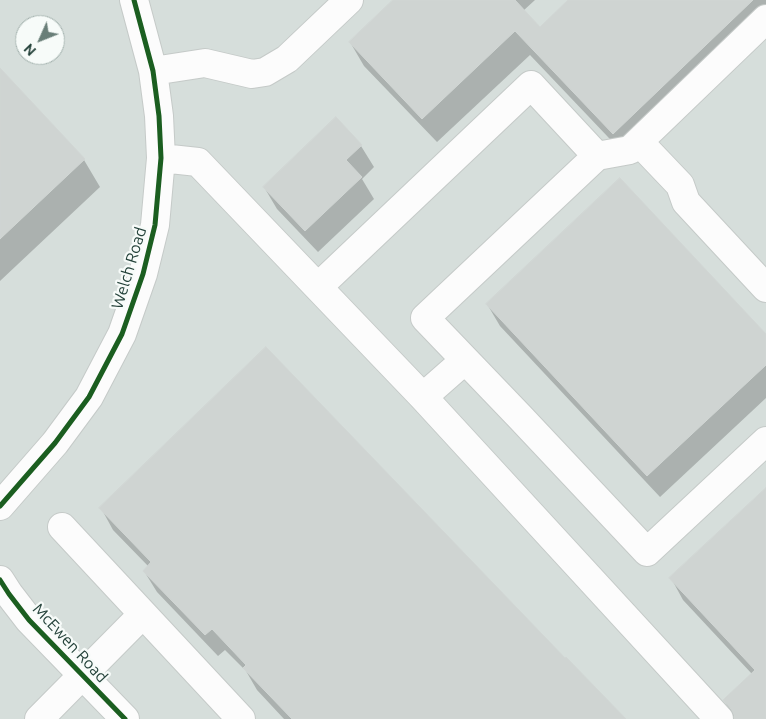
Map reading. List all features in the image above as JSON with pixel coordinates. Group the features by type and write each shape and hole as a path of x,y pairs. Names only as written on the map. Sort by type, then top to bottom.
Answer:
{"street":[{"name":"Welch Road","path":"0,506 55,443 88,397 122,334 143,274 155,225 161,158 159,116 153,71 134,0"},
{"path":"153,71 205,63 252,74 265,72 287,59 349,0"},
{"path":"766,19 630,150 597,156 425,318 647,552 766,441"},
{"path":"318,286 531,85 597,156"},
{"path":"639,142 680,185 686,202 766,288"},
{"path":"161,158 198,162 423,397 719,719"},
{"path":"423,397 465,360"},
{"path":"62,527 241,719"},
{"name":"McEwen Road","path":"0,580 29,620 125,719"},
{"path":"39,719 143,614"}],"shaded area":[{"path":"0,0 766,0 766,719 0,719"}],"building":[{"path":"393,0 515,0 540,27 568,0 753,0 613,134 515,31 422,119 349,42"},
{"path":"0,68 85,159 0,239"},
{"path":"336,117 362,145 346,160 362,177 305,231 263,187"},
{"path":"620,178 766,334 766,365 647,476 486,304"},
{"path":"266,347 626,719 292,719 243,668 246,665 212,629 205,635 143,571 151,562 99,508"},
{"path":"766,488 766,719 734,719 731,709 723,700 755,670 669,578"}],"cycle path":[{"path":"0,506 55,443 89,397 122,334 143,274 155,225 161,158 159,116 153,71 134,0"},
{"path":"0,580 29,620 125,719"}]}
